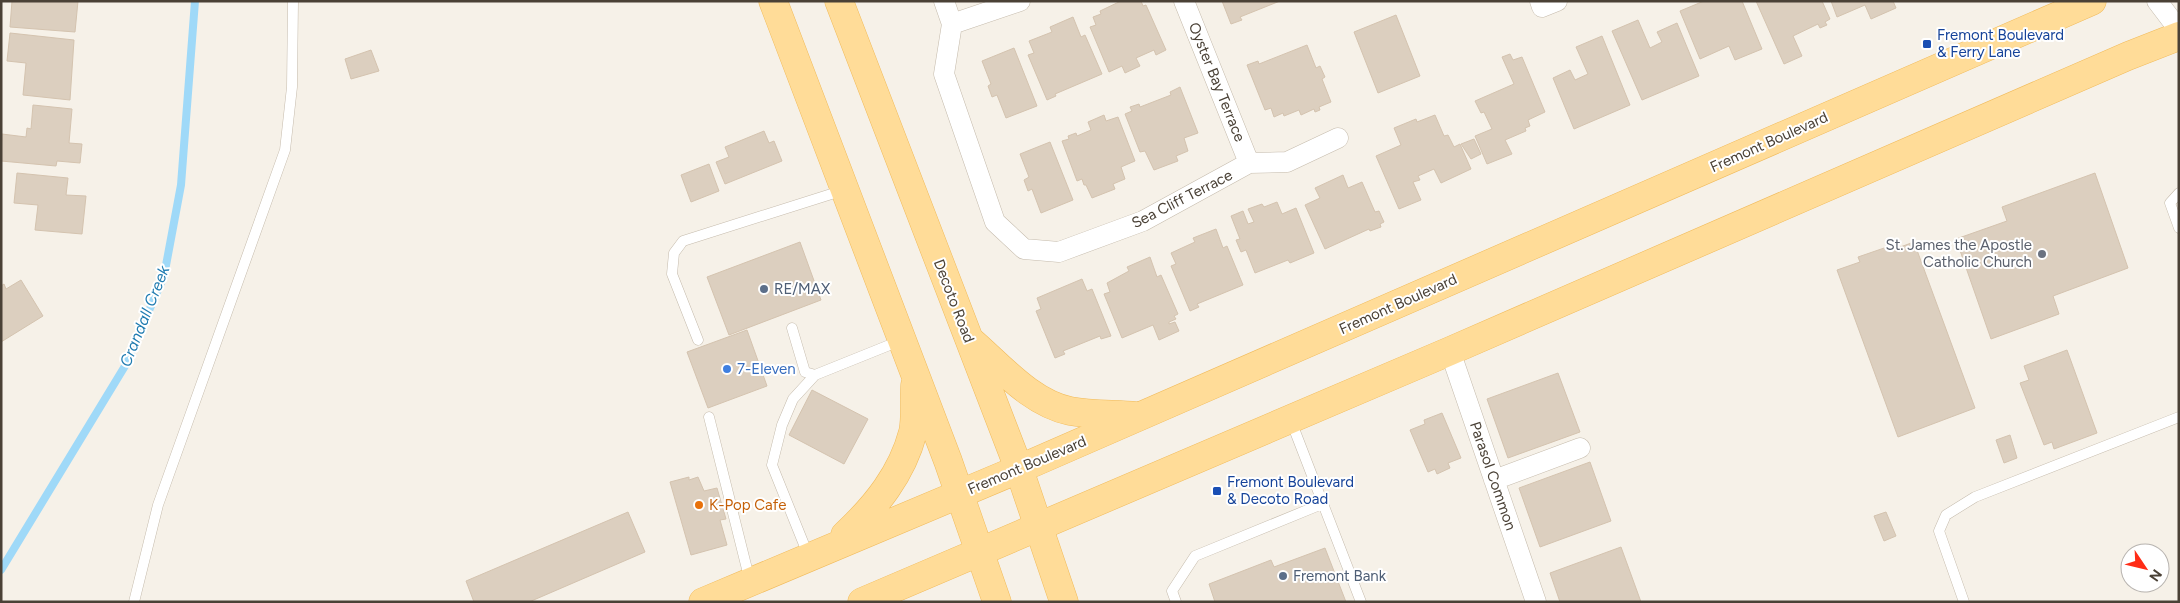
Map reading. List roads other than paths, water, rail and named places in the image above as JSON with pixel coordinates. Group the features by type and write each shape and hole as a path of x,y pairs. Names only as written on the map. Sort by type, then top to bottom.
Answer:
{"main road":[{"path":"773,1 903,340 981,551 997,602"},
{"name":"Decoto Road","path":"839,1 1019,469 1064,602"},
{"name":"Fremont Boulevard","path":"703,602 1019,469 2092,1"},
{"path":"862,602 1450,351 2128,56 2179,36"},
{"path":"969,339 1033,395 1052,405 1070,411 1140,416"},
{"path":"834,547 874,508 901,466 913,431 916,375"}],"street":[{"name":"Sea Cliff Terrace","path":"944,1 952,24 944,74 995,222 1024,249 1059,252 1143,221 1250,163 1288,162 1338,138"},
{"path":"952,24 1020,1"},
{"name":"Oyster Bay Terrace","path":"1184,1 1250,163"},
{"path":"2157,1 2179,30"},
{"name":"Parasol Common","path":"1450,351 1536,602"},
{"path":"1494,480 1580,448"}],"lane":[{"path":"134,602 158,505 285,150 292,87 293,1"},
{"path":"698,340 672,274 674,254 683,240 845,190"},
{"path":"2179,193 2170,203 2179,228"},
{"path":"792,328 804,372 815,375"},
{"path":"809,557 772,465 782,425 793,399 815,375 903,340"},
{"path":"709,417 750,582"},
{"path":"1964,602 1939,531 1946,515 1975,497 2179,417"},
{"path":"1290,419 1361,602"},
{"path":"1176,602 1172,591 1195,556 1322,504"}],"waterway":[{"name":"Crandall Creek","path":"1,570 125,366 164,276 181,185 195,1"}],"place":[{"name":"Fremont Boulevard & Ferry Lane","path":"1927,44"},
{"name":"St. James the Apostle Catholic Church","path":"2042,254"},
{"name":"RE/MAX","path":"764,289"},
{"name":"7-Eleven","path":"727,369"},
{"name":"Fremont Boulevard & Decoto Road","path":"1217,491"},
{"name":"K-Pop Cafe","path":"699,505"},
{"name":"Fremont Bank","path":"1283,576"}]}
